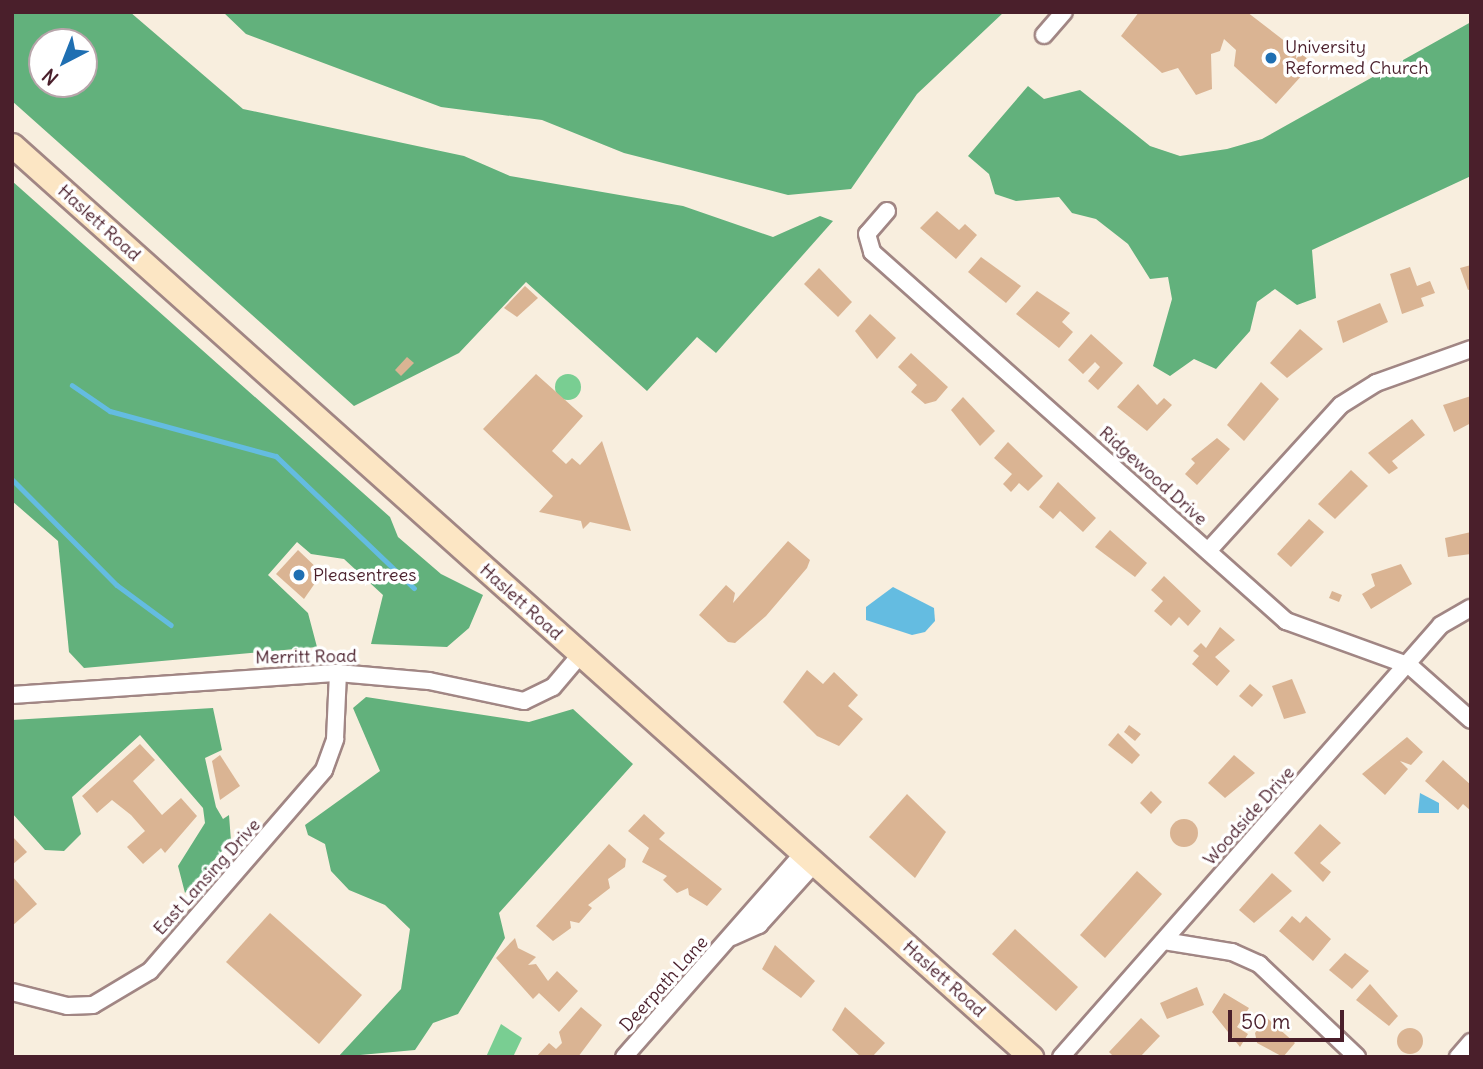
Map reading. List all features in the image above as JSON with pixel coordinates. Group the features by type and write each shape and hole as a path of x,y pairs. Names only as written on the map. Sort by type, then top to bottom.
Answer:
{"main road":[{"name":"Haslett Road","path":"12,145 1031,1057"}],"street":[{"path":"1044,35 1064,12"},
{"name":"Ridgewood Drive","path":"887,211 867,234 872,251 1208,551 1296,627 1410,666 1471,720"},
{"path":"1208,551 1341,405 1376,383 1471,349"},
{"name":"Woodside Drive","path":"1061,1057 1410,666 1441,625 1471,608"},
{"name":"Merritt Road","path":"12,695 338,673 429,681 524,701 553,687 580,654"},
{"name":"East Lansing Drive","path":"12,992 67,1006 93,1005 150,971 319,777 335,739 338,673"},
{"name":"Deerpath Lane","path":"624,1057 732,937 759,925 808,858"},
{"path":"1164,941 1219,948 1259,964 1357,1057"},
{"path":"1458,1057 1471,1042"}],"green space":[{"path":"12,12 130,12 243,109 464,156 510,176 683,206 773,237 820,216 833,221 716,353 697,337 647,391 526,282 459,353 354,406 12,101"},
{"path":"223,12 1004,12 917,94 851,189 788,195 624,153 542,120 441,107 246,34"},
{"path":"1471,22 1471,176 1312,250 1316,298 1297,305 1275,289 1257,302 1250,331 1216,369 1194,359 1170,376 1153,366 1172,299 1168,277 1150,279 1128,244 1096,219 1072,213 1059,197 1016,201 995,194 989,174 968,156 1028,86 1044,99 1080,90 1150,146 1180,156 1227,149 1262,139"},
{"path":"12,181 390,517 398,537 441,574 483,595 469,628 447,647 371,644 383,595 344,559 311,554 297,542 268,575 308,613 317,647 84,668 69,652 58,541 12,501"},
{"path":"568,374 577,378 581,387 577,396 568,400 559,396 555,387 559,378"},
{"path":"366,697 529,722 573,709 633,764 499,913 505,938 458,1014 433,1023 415,1050 338,1057 401,989 410,929 385,905 349,890 331,871 325,844 308,835 305,825 380,771 353,708"},
{"path":"213,708 222,750 205,758 216,807 223,819 229,815 231,841 185,893 178,866 205,823 203,808 140,735 72,797 81,834 64,851 45,850 12,813 12,720"},
{"path":"501,1024 522,1038 513,1057 486,1057"}],"water":[{"path":"893,587 934,608 935,621 925,632 912,635 866,620 866,607"},
{"path":"1420,793 1439,803 1439,813 1418,813"}],"building":[{"name":"University Reformed Church","path":"1139,12 1247,12 1313,63 1276,104 1234,66 1236,50 1224,39 1220,51 1211,54 1212,89 1196,95 1178,68 1162,73 1121,36"},
{"path":"937,211 959,230 965,224 977,235 956,259 920,228"},
{"path":"981,257 1021,286 1006,303 968,272"},
{"path":"1471,265 1471,289 1468,290 1460,268"},
{"path":"1410,267 1417,286 1430,281 1435,293 1421,298 1424,306 1402,314 1390,274"},
{"path":"819,268 852,302 838,317 804,284"},
{"path":"525,286 538,298 517,317 504,308"},
{"path":"1037,291 1070,313 1062,322 1073,332 1059,348 1016,314"},
{"path":"1380,303 1388,322 1343,343 1337,321"},
{"path":"870,314 896,338 877,359 855,331"},
{"path":"1300,329 1323,349 1287,378 1270,363"},
{"path":"1091,334 1123,363 1098,390 1088,381 1100,367 1095,362 1083,374 1068,360"},
{"path":"911,353 948,387 936,401 925,404 911,392 917,385 898,367"},
{"path":"407,357 414,363 401,376 395,370"},
{"path":"536,374 583,416 552,451 566,464 572,458 580,465 602,441 631,531 590,522 583,529 581,521 539,512 553,496 483,429"},
{"path":"1261,382 1279,399 1244,441 1227,425"},
{"path":"1138,384 1157,405 1164,398 1172,405 1147,431 1117,407"},
{"path":"1471,396 1471,423 1454,432 1443,405"},
{"path":"963,397 995,431 980,446 951,410"},
{"path":"1412,419 1425,435 1392,461 1398,468 1389,474 1368,453"},
{"path":"1217,438 1230,449 1197,485 1185,474 1195,463 1191,459"},
{"path":"1008,442 1043,476 1028,491 1019,483 1011,492 1003,484 1012,474 994,458"},
{"path":"1351,470 1368,486 1335,519 1318,504"},
{"path":"1058,482 1096,518 1083,532 1060,511 1053,519 1039,507"},
{"path":"1309,519 1324,532 1291,567 1277,554"},
{"path":"1110,530 1147,563 1135,577 1095,547"},
{"path":"1471,532 1471,554 1448,557 1445,538"},
{"path":"788,541 810,560 807,568 766,616 735,643 728,642 699,615 726,585 735,593 733,603"},
{"name":"Pleasentrees","path":"298,550 322,573 304,599 276,574"},
{"path":"1401,564 1412,584 1371,609 1362,594 1375,586 1371,574"},
{"path":"1164,576 1201,611 1188,626 1179,617 1171,626 1154,611 1163,601 1151,590"},
{"path":"1332,591 1342,595 1339,602 1329,598"},
{"path":"1220,627 1235,640 1215,657 1230,671 1217,686 1192,664 1199,656 1193,651 1201,643 1206,648"},
{"path":"807,670 823,684 834,672 858,695 848,706 863,719 839,746 817,736 783,702"},
{"path":"1292,679 1306,713 1284,719 1272,686"},
{"path":"1250,684 1263,695 1252,707 1239,696"},
{"path":"1129,725 1141,734 1135,741 1124,732"},
{"path":"1118,733 1140,755 1132,764 1108,745"},
{"path":"1407,737 1423,752 1411,765 1400,761 1408,769 1385,795 1362,774"},
{"path":"140,744 155,760 133,781 162,815 181,798 197,816 165,853 161,848 143,864 127,847 145,831 131,815 112,800 97,813 82,796"},
{"path":"220,755 240,786 220,800 212,761"},
{"path":"1234,755 1255,773 1225,798 1208,783"},
{"path":"1443,760 1471,785 1471,811 1463,804 1458,810 1425,781"},
{"path":"1151,791 1162,802 1151,814 1140,803"},
{"path":"907,794 946,832 915,878 869,837"},
{"path":"644,814 665,833 659,839 722,889 707,906 689,895 688,888 677,893 663,880 667,876 642,862 649,848 628,831"},
{"path":"1184,819 1194,823 1198,833 1194,843 1184,847 1174,843 1170,833 1174,823"},
{"path":"1320,824 1341,843 1320,863 1331,872 1323,882 1294,853"},
{"path":"12,836 27,852 12,865"},
{"path":"609,844 626,859 625,867 608,879 610,888 588,905 592,908 579,923 570,921 571,928 553,941 536,926"},
{"path":"1137,871 1162,894 1105,958 1080,935"},
{"path":"1272,873 1292,891 1254,923 1239,910"},
{"path":"12,876 37,904 12,926"},
{"path":"270,913 362,995 319,1044 226,962"},
{"path":"1292,916 1300,923 1306,916 1331,939 1313,961 1279,931"},
{"path":"1015,929 1078,987 1056,1011 992,954"},
{"path":"515,938 518,948 536,957 528,965 536,964 548,981 557,971 578,991 559,1012 539,993 533,999 496,958"},
{"path":"775,945 815,981 801,998 762,969"},
{"path":"1345,953 1369,971 1352,989 1329,970"},
{"path":"1370,984 1398,1016 1389,1026 1356,1000"},
{"path":"1197,987 1204,1005 1167,1019 1160,1003"},
{"path":"1224,993 1249,1008 1237,1027 1248,1034 1240,1047 1212,1012"},
{"path":"581,1007 602,1025 578,1057 536,1057 549,1043 556,1049 562,1043 559,1032"},
{"path":"845,1007 885,1043 872,1057 861,1057 832,1030"},
{"path":"1141,1018 1160,1036 1140,1057 1114,1057 1109,1052"},
{"path":"1267,1018 1295,1043 1283,1057 1257,1043 1255,1033"},
{"path":"1410,1028 1420,1031 1423,1041 1420,1051 1410,1054 1400,1051 1397,1041 1400,1031"}],"waterway":[{"path":"72,385 110,411 276,456 414,588"},
{"path":"12,479 117,585 171,625"}],"place":[{"name":"University Reformed Church","path":"1271,58"},
{"name":"Pleasentrees","path":"299,575"}]}
